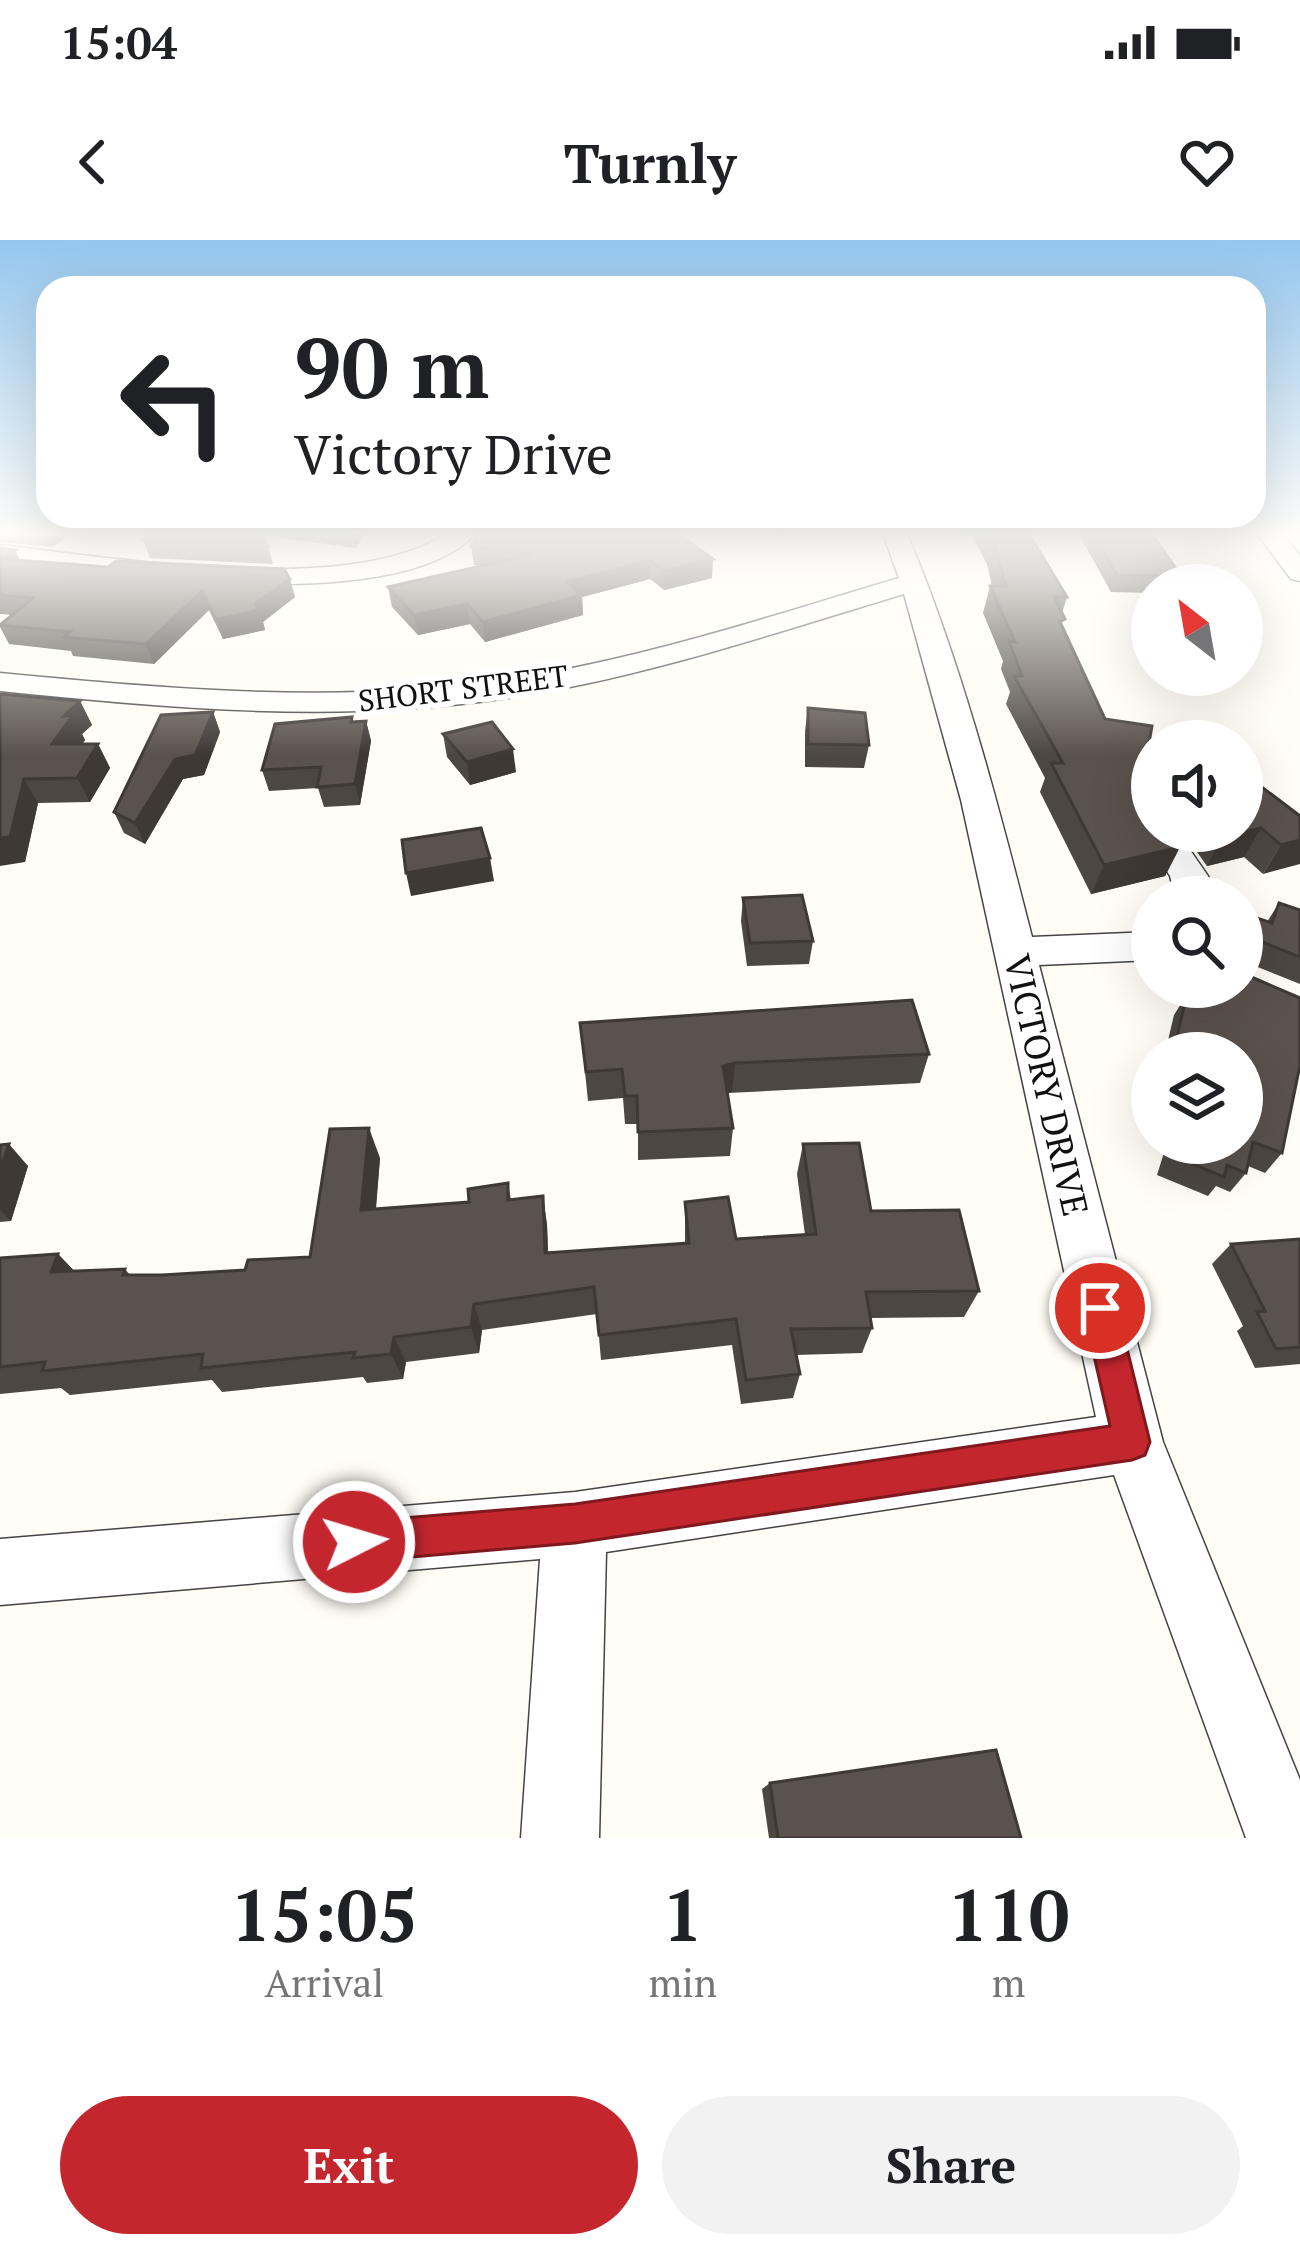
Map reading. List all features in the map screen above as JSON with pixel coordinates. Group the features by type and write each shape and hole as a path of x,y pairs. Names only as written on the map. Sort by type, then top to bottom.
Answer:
{"street":[{"name":"SHORT STREET","path":"0,682 190,701 306,704 508,689 704,643 833,606"},
{"name":"VICTORY DRIVE","path":"921,606 979,800 1132,1442 1285,1838"},
{"path":"1015,952 1131,947"},
{"path":"0,1572 575,1523 1132,1442"},
{"path":"560,1838 575,1523"}],"building":[{"path":"24,606 187,606 146,644 64,637 70,632 0,625"},
{"path":"209,606 256,606 259,610 216,620"},
{"path":"405,606 459,606 414,615"},
{"path":"468,606 543,606 483,622"},
{"path":"999,606 1058,606 1065,619 1060,622 1105,719 1131,723 1131,852 1159,852 1104,865 1051,763 1063,763 1014,676 1022,676 1009,641 1015,642"},
{"path":"0,694 80,701 64,716 73,715 52,744 98,744 77,778 24,779 10,837 0,838"},
{"path":"808,708 865,713 869,745 808,744"},
{"path":"213,712 195,755 175,759 135,823 114,812 161,715"},
{"path":"352,717 351,722 366,721 355,784 317,787 321,767 262,770 275,724"},
{"path":"492,722 513,749 467,762 443,734"},
{"path":"1263,788 1300,816 1300,840 1281,845 1263,830"},
{"path":"481,828 490,858 406,873 402,840"},
{"path":"802,895 813,941 750,943 743,898"},
{"path":"1279,903 1300,910 1300,957 1263,942 1263,920 1272,923"},
{"path":"1263,982 1300,998 1300,1065 1282,1153 1263,1146 1263,1032 1178,1032 1184,1008 1263,1008"},
{"path":"912,1000 929,1054 723,1066 733,1128 638,1132 637,1096 625,1096 622,1069 586,1072 580,1023"},
{"path":"369,1128 361,1210 469,1202 468,1189 508,1183 508,1200 543,1196 545,1253 689,1243 685,1202 728,1197 736,1239 816,1234 803,1144 859,1143 871,1211 959,1210 979,1291 866,1292 872,1328 791,1329 800,1374 746,1380 736,1319 599,1335 594,1287 474,1304 471,1327 394,1337 391,1354 353,1358 355,1352 201,1368 203,1354 42,1371 45,1362 0,1367 0,1258 58,1254 51,1272 125,1269 123,1275 162,1275 245,1270 248,1260 310,1257 330,1129"},
{"path":"9,1144 0,1170 0,1145"},
{"path":"1193,1164 1248,1164 1246,1173 1227,1165 1224,1177"},
{"path":"1300,1239 1300,1347 1276,1349 1257,1312 1265,1311 1231,1244"},
{"path":"996,1750 1021,1838 778,1838 770,1783"}],"route":[{"path":"354,1542 575,1523 1132,1442 1100,1308"}]}
